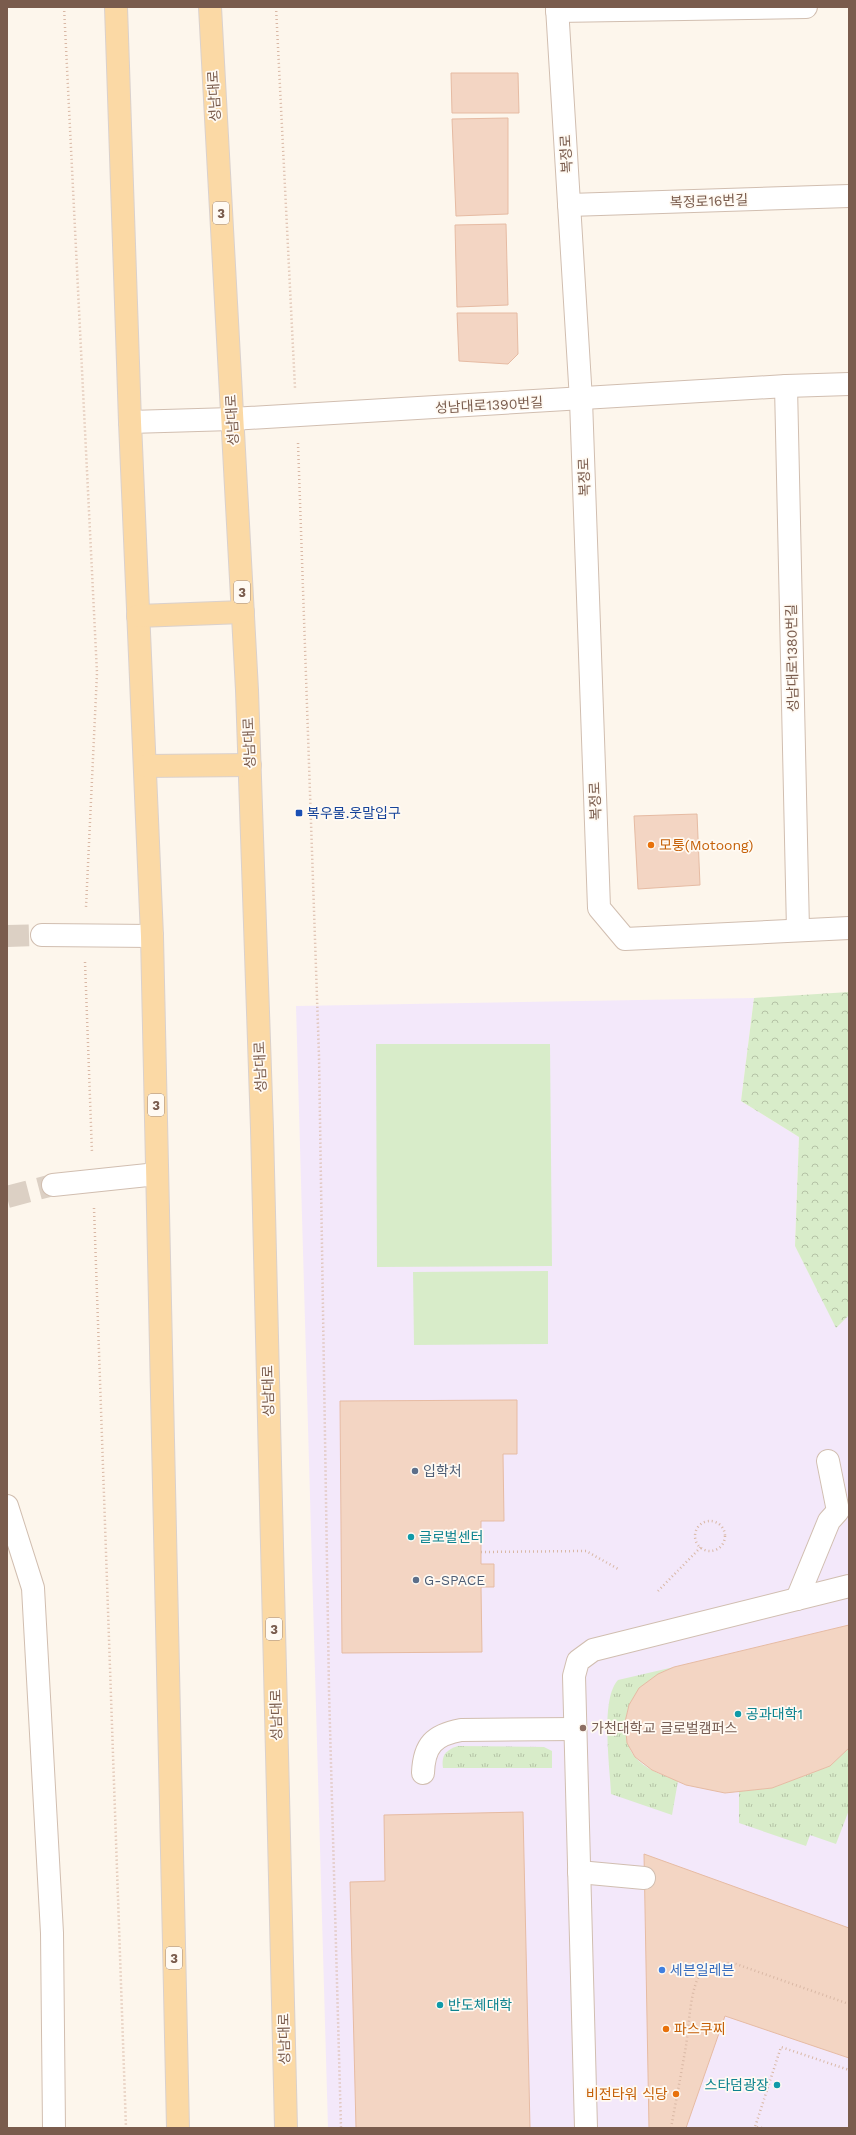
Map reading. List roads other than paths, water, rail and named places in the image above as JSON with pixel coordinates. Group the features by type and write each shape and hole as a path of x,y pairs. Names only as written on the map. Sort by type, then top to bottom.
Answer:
{"main road":[{"name":"3","path":"116,7 130,422 152,936 178,2128"},
{"name":"성남대로","path":"210,7 250,765 262,1129 286,2128"},
{"path":"138,616 243,612"},
{"path":"145,766 250,765"}],"street":[{"path":"557,9 806,7"},
{"name":"복정로","path":"557,9 581,400 599,908 625,939 798,930"},
{"name":"복정로16번길","path":"569,205 849,196"},
{"name":"성남대로1390번길","path":"130,422 232,419 581,400 786,386 849,384"},
{"name":"성남대로1380번길","path":"786,386 798,930"},
{"path":"798,930 849,928"},
{"path":"42,935 152,936"},
{"path":"53,1185 157,1174"},
{"path":"796,1599 828,1521 838,1511 828,1461"},
{"path":"7,1506 33,1588 52,1933 54,2128"},
{"path":"586,2128 574,1676 578,1661 593,1650 849,1586"},
{"path":"423,1773 426,1751 434,1741 444,1733 461,1730 575,1729"},
{"path":"579,1872 644,1878"}],"tunnel":[{"path":"7,936 42,935"},
{"path":"7,1197 53,1185"}],"place":[{"name":"복우물.웃말입구","path":"299,813"},
{"name":"모퉁(Motoong)","path":"651,845"},
{"name":"입학처","path":"415,1471"},
{"name":"글로벌센터","path":"411,1537"},
{"name":"G-SPACE","path":"416,1580"},
{"name":"공과대학1","path":"738,1714"},
{"name":"가천대학교 글로벌캠퍼스","path":"583,1728"},
{"name":"세븐일레븐","path":"662,1970"},
{"name":"반도체대학","path":"440,2005"},
{"name":"파스쿠찌","path":"666,2029"},
{"name":"스타덤광장","path":"777,2085"},
{"name":"비전타워 식당","path":"676,2094"}]}
